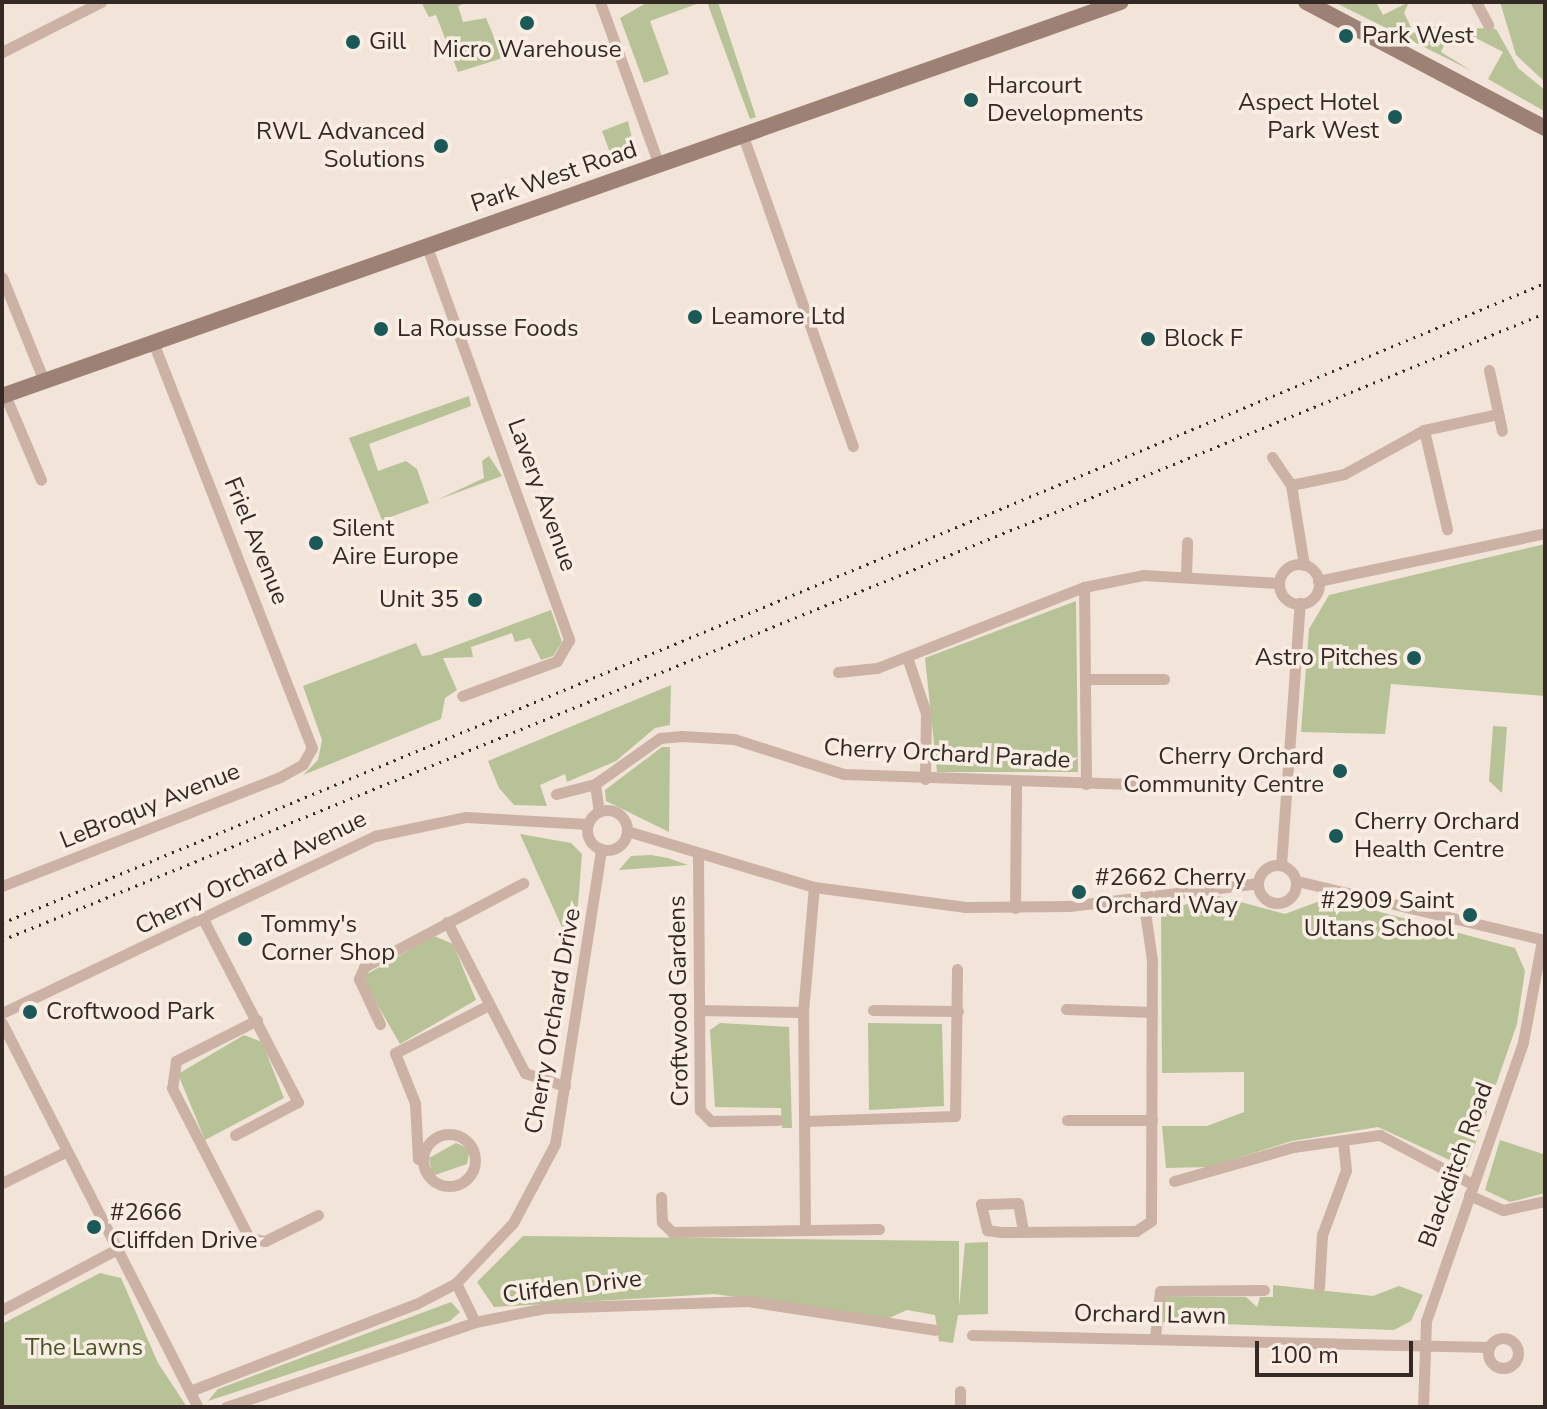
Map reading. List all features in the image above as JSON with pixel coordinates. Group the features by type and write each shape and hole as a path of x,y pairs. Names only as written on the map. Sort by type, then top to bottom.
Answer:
{"street":[{"path":"2,52 101,2"},
{"path":"600,2 659,165"},
{"path":"1306,2 1331,10 1545,128"},
{"path":"1476,2 1488,25"},
{"name":"Park West Road","path":"4,395 1118,3"},
{"path":"743,136 853,446"},
{"name":"Lavery Avenue","path":"427,247 570,643 557,661 462,696"},
{"path":"2,277 44,381"},
{"name":"Friel Avenue","path":"153,343 308,725 309,756"},
{"path":"1489,370 1502,431"},
{"path":"4,395 41,480"},
{"path":"1291,485 1344,474 1424,430 1498,414"},
{"path":"1424,430 1447,529"},
{"path":"1272,457 1291,485 1304,565 1318,581 1316,594 1300,603"},
{"path":"1318,581 1545,533"},
{"path":"1186,575 1187,542"},
{"path":"1300,603 1283,595 1279,583 1287,568 1304,565"},
{"path":"838,672 907,657 1084,587 1186,575 1279,583"},
{"path":"1084,587 1086,784"},
{"path":"1300,603 1281,865 1297,881 1544,940"},
{"path":"907,657 926,713 925,779"},
{"path":"1087,679 1164,679"},
{"name":"Cherry Orchard Parade","path":"556,794 595,784 660,738 682,736 747,743 822,771 1016,785 1166,785"},
{"name":"LeBroquy Avenue","path":"2,886 280,777 309,756"},
{"path":"595,784 599,812"},
{"path":"1015,908 1016,785"},
{"path":"599,812 619,814 627,831 698,855 814,887 1015,908 1143,898 1258,883"},
{"path":"599,812 588,824 589,839 601,849 619,846 627,831"},
{"name":"Cherry Orchard Avenue","path":"2,1013 204,921 350,846 411,825 483,816 588,824"},
{"name":"Cherry Orchard Drive","path":"190,1391 456,1283 530,1198 555,1144 601,849"},
{"name":"Croftwood Gardens","path":"698,855 703,1118 778,1120"},
{"path":"1258,883 1267,868 1281,865"},
{"path":"1258,883 1267,901 1282,903 1297,881"},
{"path":"380,1024 359,979 364,967 523,883"},
{"path":"805,1230 803,1012 814,887"},
{"path":"1023,1231 1143,1229 1153,1213 1152,1012 1143,898"},
{"path":"204,921 298,1102 235,1135"},
{"path":"447,922 525,1073 565,1086"},
{"name":"Blackditch Road","path":"1423,1407 1423,1342 1470,1189 1523,1042 1544,940"},
{"path":"805,1121 955,1116 957,969"},
{"path":"418,1159 435,1143 463,1134 479,1162 438,1186 418,1159 415,1103 395,1053 489,1005"},
{"path":"1066,1009 1152,1012"},
{"path":"699,1010 803,1012"},
{"path":"873,1010 958,1011"},
{"path":"257,1020 176,1061 172,1088 249,1238 265,1241 318,1215"},
{"path":"2,1023 198,1407"},
{"path":"1067,1120 1152,1120"},
{"path":"1174,1181 1293,1147 1394,1138 1506,1210 1545,1201"},
{"path":"1319,1287 1322,1235 1346,1170 1343,1143"},
{"path":"2,1183 67,1151"},
{"path":"661,1197 662,1222 672,1232 879,1229"},
{"path":"2,1310 119,1248"},
{"path":"456,1283 475,1322"},
{"path":"1155,1337 1160,1291 1258,1290 1253,1304"},
{"name":"Clifden Drive","path":"226,1407 475,1322 647,1300 748,1301 935,1330"},
{"name":"Orchard Lawn","path":"972,1335 1423,1342 1489,1347"},
{"path":"960,1391 960,1407"}],"green space":[{"path":"421,2 469,2 458,6 463,22 486,18 503,58 458,72 436,15 429,17"},
{"path":"648,2 702,2 650,21 669,74 644,83 620,18"},
{"path":"707,2 718,2 756,117 750,119"},
{"path":"1334,2 1376,2 1383,15 1409,2 1404,13 1414,33 1433,24 1445,43 1441,52 1472,71"},
{"path":"1500,2 1545,2 1545,82 1516,55"},
{"path":"1475,28 1496,29 1518,68 1545,90 1544,111 1488,79 1503,52 1470,35"},
{"path":"628,121 636,156 615,166 602,131"},
{"path":"469,396 471,406 369,444 378,471 406,461 417,469 429,503 382,520 349,438"},
{"path":"489,456 502,476 437,500 484,478 482,461"},
{"path":"1545,544 1545,696 1391,684 1385,734 1301,732 1309,629 1329,595"},
{"path":"1076,601 1078,772 937,772 925,658"},
{"path":"551,610 562,642 553,656 541,660 530,638 515,642 512,633 471,647 473,657 443,658 457,690 445,698 441,719 303,775 318,760 322,740 303,686 416,643 422,656 430,655"},
{"path":"671,685 670,725 655,728 616,761 567,782 565,774 540,785 547,806 514,805 499,788 488,761"},
{"path":"1493,726 1507,727 1502,793 1489,781"},
{"path":"662,747 670,747 669,832 606,801 605,790"},
{"path":"520,834 571,843 582,854 574,954"},
{"path":"651,855 688,865 619,870 631,856"},
{"path":"1218,896 1285,914 1328,898 1515,948 1525,971 1517,1024 1467,1168 1378,1127 1292,1141 1208,1167 1166,1168 1162,1126 1207,1126 1244,1112 1244,1072 1162,1073 1161,911"},
{"path":"434,936 453,944 476,1000 400,1044 365,983 367,974"},
{"path":"720,1023 789,1027 792,1128 782,1128 781,1108 715,1107 710,1030"},
{"path":"868,1023 942,1024 944,1106 869,1110"},
{"path":"244,1035 262,1042 284,1098 205,1140 178,1074"},
{"path":"1500,1140 1543,1154 1545,1193 1510,1202 1485,1190"},
{"path":"456,1143 470,1149 467,1164 432,1176 429,1158"},
{"path":"523,1236 959,1241 959,1307 965,1243 988,1242 988,1314 958,1315 953,1343 939,1341 935,1315 907,1310 889,1318 714,1294 494,1307 477,1282"},
{"name":"The Lawns","path":"100,1273 121,1278 158,1363 187,1407 2,1407 2,1324"},
{"path":"1273,1285 1373,1296 1399,1286 1423,1295 1411,1321 1394,1330 1162,1322 1165,1297 1246,1297 1257,1307 1260,1297 1273,1297"},
{"path":"451,1302 460,1312 450,1321 208,1401 218,1389"}],"railway":[{"path":"2,923 1545,283"},
{"path":"2,940 1545,313"}],"place":[{"name":"Micro Warehouse","path":"527,23"},
{"name":"Park West","path":"1346,36"},
{"name":"Gill","path":"353,42"},
{"name":"Harcourt Developments","path":"971,100"},
{"name":"Aspect Hotel Park West","path":"1395,117"},
{"name":"RWL Advanced Solutions","path":"441,146"},
{"name":"Leamore Ltd","path":"695,317"},
{"name":"La Rousse Foods","path":"381,329"},
{"name":"Block F","path":"1148,339"},
{"name":"Silent Aire Europe","path":"316,543"},
{"name":"Unit 35","path":"475,600"},
{"name":"Astro Pitches","path":"1414,658"},
{"name":"Cherry Orchard Community Centre","path":"1340,771"},
{"name":"Cherry Orchard Health Centre","path":"1336,836"},
{"name":"#2662 Cherry Orchard Way","path":"1079,892"},
{"name":"#2909 Saint Ultans School","path":"1470,915"},
{"name":"Tommy's Corner Shop","path":"245,939"},
{"name":"Croftwood Park","path":"30,1012"},
{"name":"#2666 Cliffden Drive","path":"94,1227"}]}
